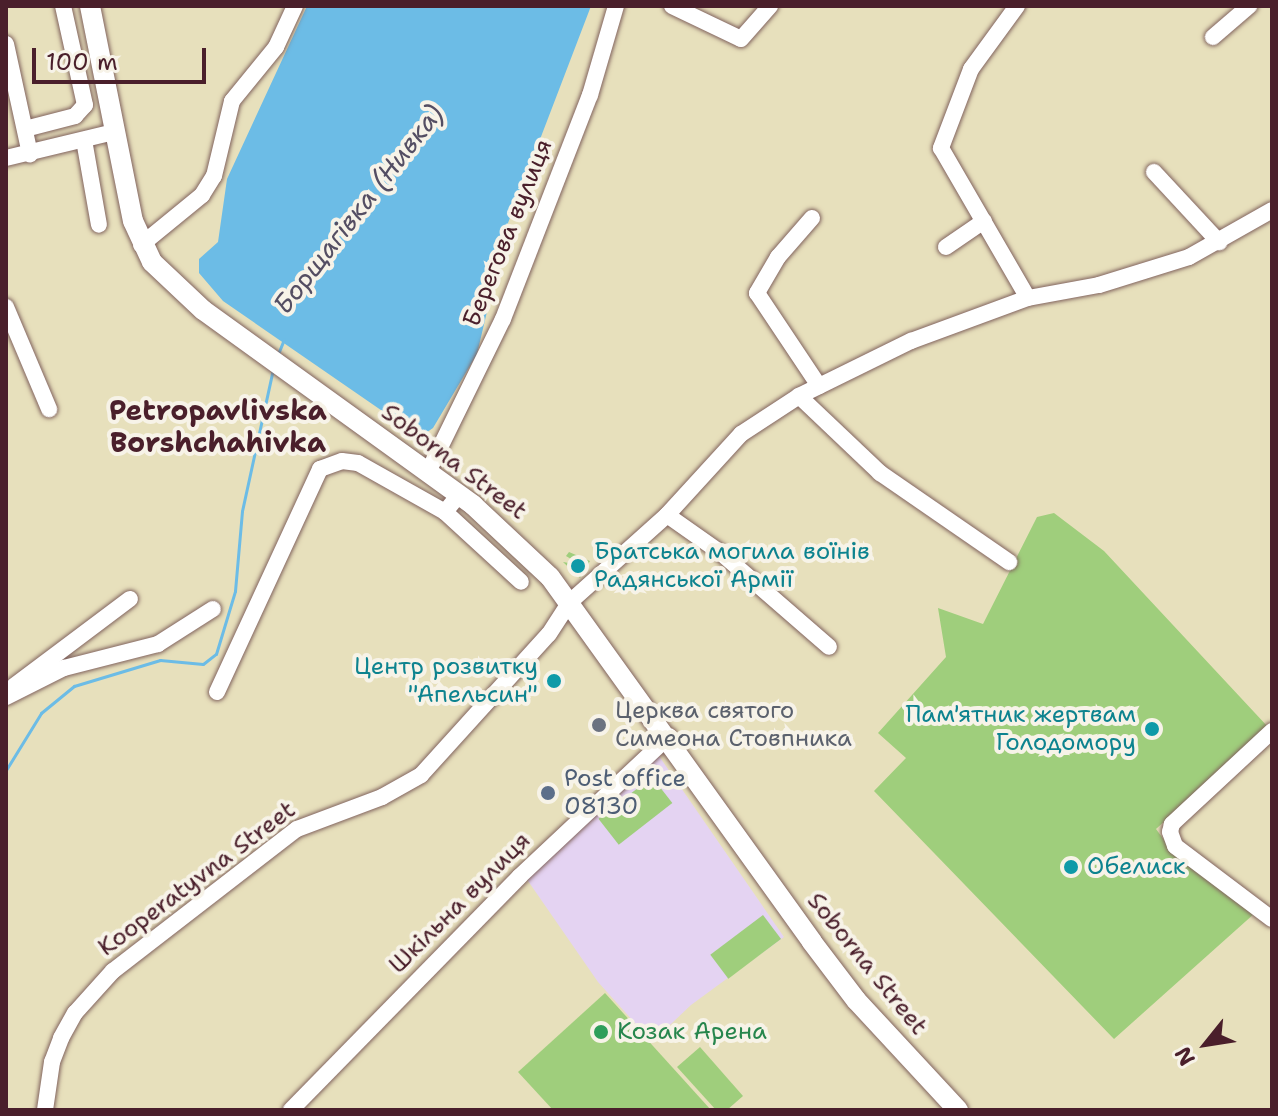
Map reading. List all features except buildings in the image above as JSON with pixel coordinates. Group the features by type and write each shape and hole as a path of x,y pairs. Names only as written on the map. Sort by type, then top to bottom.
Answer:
{"main road":[{"name":"Soborna Street","path":"90,6 114,132 141,245 167,279 254,349 428,472 516,542 570,602 848,989 958,1110"}],"street":[{"path":"25,129 75,116 85,105 63,6"},
{"path":"141,245 202,195 214,176 232,101 276,47 295,6"},
{"name":"Берегова вулиця","path":"428,472 503,319 590,95 616,6"},
{"path":"672,6 741,39 770,6"},
{"path":"1017,6 971,69 941,148 1028,298"},
{"path":"1213,37 1249,6"},
{"path":"6,48 10,78 30,154"},
{"path":"6,158 114,132"},
{"path":"84,140 99,225"},
{"path":"1154,172 1219,242"},
{"name":"Kooperatyvna Street","path":"45,1110 52,1062 61,1038 75,1013 113,971 297,829 382,797 421,775 549,634 570,602 667,515 741,434 799,396 911,341 1028,298 1145,273 1219,242 1272,210"},
{"path":"812,218 778,257 757,293 819,386"},
{"path":"946,247 984,221"},
{"path":"6,307 49,409"},
{"path":"799,396 880,473 1009,562"},
{"path":"217,692 320,469 342,461 358,463 445,512 521,582"},
{"path":"445,512 459,495"},
{"path":"667,515 721,553 829,647"},
{"path":"6,697 19,680 130,599"},
{"path":"6,697 64,668 158,644 213,609"},
{"path":"1272,731 1170,832 1175,846 1272,919"},
{"name":"Шкільна вулиця","path":"291,1110 519,877 669,736"}],"shaded area":[{"path":"659,756 784,937 691,1005 652,1042 598,982 526,878"}],"green space":[{"path":"1054,513 1104,551 1268,727 1156,829 1170,848 1255,913 1114,1039 874,791 906,758 878,733 946,657 938,608 983,624 1037,517"},
{"path":"569,552 590,561 580,578 563,562 581,565 566,556"},
{"path":"652,777 672,803 619,845 598,819"},
{"path":"763,915 781,939 728,979 710,955"},
{"name":"Козак Арена","path":"605,993 711,1110 553,1110 518,1072"},
{"path":"700,1047 743,1096 727,1110 716,1110 677,1067"}],"water":[{"path":"307,6 591,6 508,223 477,354 433,428 420,437 223,301 199,273 199,259 218,242 227,179"}],"waterway":[{"name":"Борщагівка (Нивка)","path":"278,354 284,339"},
{"name":"Борщагівка (Нивка)","path":"6,770 41,713 74,686 160,660 203,664 216,654 235,591 242,511 273,369"}],"place":[{"name":"Братська могила воїнів Радянської Армії","path":"578,566"},
{"name":"Центр розвитку \"Апельсин\"","path":"554,681"},
{"name":"Церква святого Симеона Стовпника","path":"599,725"},
{"name":"Пам'ятник жертвам Голодомору","path":"1152,729"},
{"name":"Post office 08130","path":"548,793"},
{"name":"Обелиск","path":"1071,867"},
{"name":"Козак Арена","path":"601,1032"}],"district":[{"name":"Petropavlivska Borshchahivka","path":"218,426"}]}
